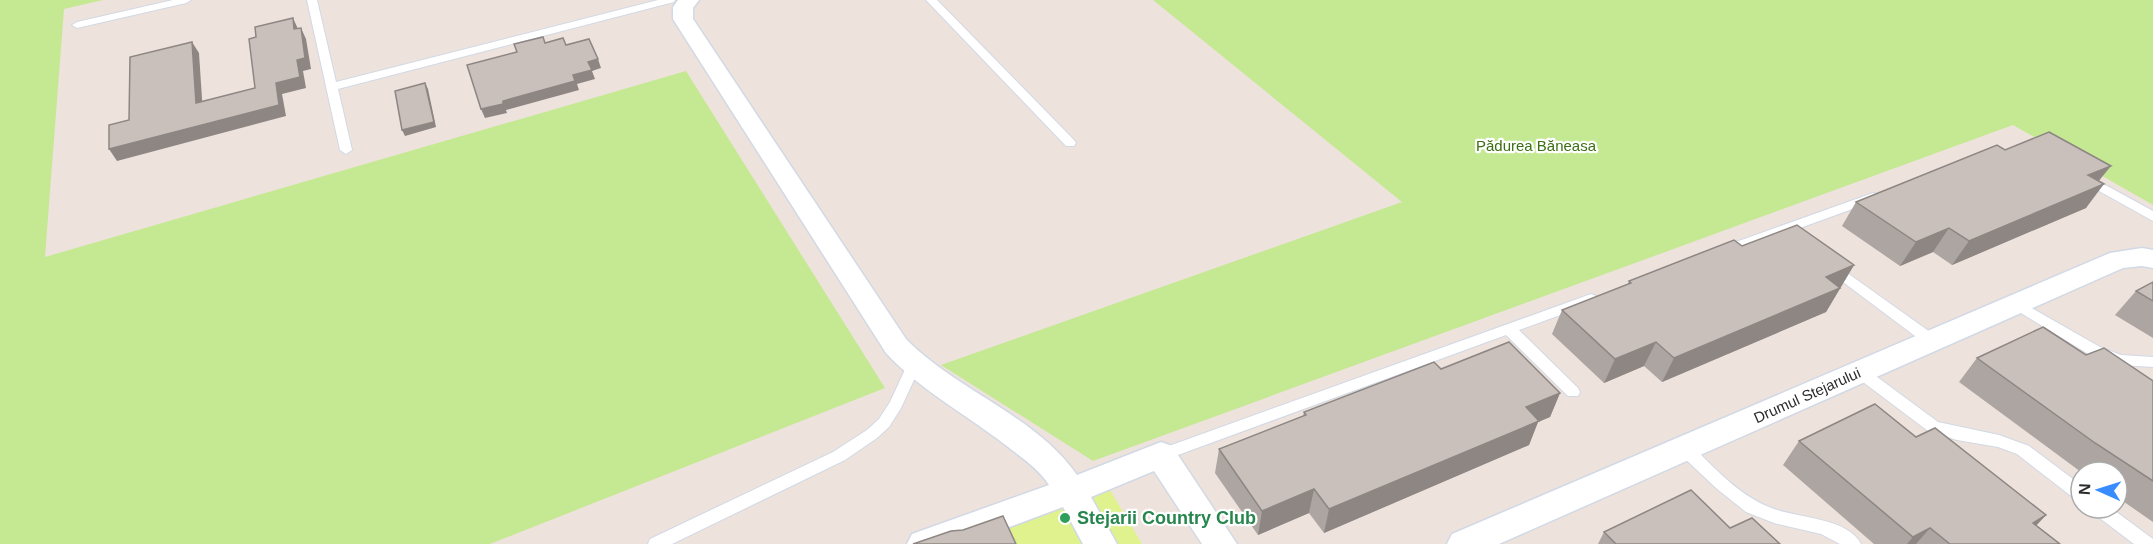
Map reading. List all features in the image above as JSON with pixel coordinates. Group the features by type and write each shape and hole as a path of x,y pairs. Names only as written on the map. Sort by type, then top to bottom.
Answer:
{"street":[{"path":"688,0 683,7 683,19 896,346 915,365 1037,451 1053,465 1071,491 1100,544"},
{"name":"Drumul Stejarului","path":"1480,541 1684,448 2119,259 2142,257 2153,259"},
{"path":"924,544 1071,491 1161,455 1220,544"}],"lane":[{"path":"78,25 186,0"},
{"path":"312,0 346,150"},
{"path":"331,87 652,2 670,0"},
{"path":"931,0 1070,143"},
{"path":"2071,170 2153,216"},
{"path":"1706,258 1786,234 1882,194"},
{"path":"1819,258 1932,340"},
{"path":"1161,455 1607,293"},
{"path":"2016,304 2095,351 2120,360 2153,362"},
{"path":"1509,329 1573,392"},
{"path":"656,544 839,456 872,434 884,423 896,404 915,365"},
{"path":"1860,372 1933,427 1958,435 1992,439 2023,450 2069,485"},
{"path":"1684,448 1735,495 1762,512 1832,531 1853,544"},
{"path":"2115,520 2147,544"}],"green space":[{"path":"0,0 103,0 64,9 45,257 686,71 885,388 490,544 0,544"},
{"name":"Pădurea Băneasa","path":"1153,0 2153,0 2153,205 2013,125 1093,461 941,365 1402,202"},
{"name":"Stejarii Country Club","path":"1104,480 1142,544 937,544"}],"building":[{"path":"293,18 294,29 301,28 305,58 297,60 300,77 276,83 279,105 109,149 109,125 129,120 130,57 192,42 196,103 255,88 249,39 256,37 255,27"},
{"path":"543,37 545,43 563,38 566,45 589,39 598,59 588,62 592,70 573,75 575,81 481,109 467,65 517,52 514,44"},
{"path":"425,83 434,122 402,130 395,91"},
{"path":"2049,132 2111,166 2088,175 2104,184 1969,241 1949,228 1916,242 1856,202 1997,145 2005,150"},
{"path":"1797,225 1854,265 1826,277 1840,288 1674,358 1656,342 1615,359 1562,310 1734,240 1742,246"},
{"path":"2153,282 2153,301 2136,291"},
{"path":"2043,327 2086,355 2104,348 2153,381 2153,481 2129,465 2129,460 2121,460 2095,443 1977,358"},
{"path":"1509,342 1560,393 1526,407 1539,421 1329,509 1314,489 1262,511 1219,449 1306,415 1304,412 1434,362 1441,369"},
{"path":"1875,404 1916,437 1935,428 2046,515 2033,523 2060,544 1950,544 1930,528 1913,537 1799,441"},
{"path":"1691,490 1730,528 1752,518 1780,544 1616,544 1604,532"},
{"path":"1003,516 1016,544 913,544 951,531 963,530"}],"place":[{"name":"Stejarii Country Club","path":"1065,518"}]}
